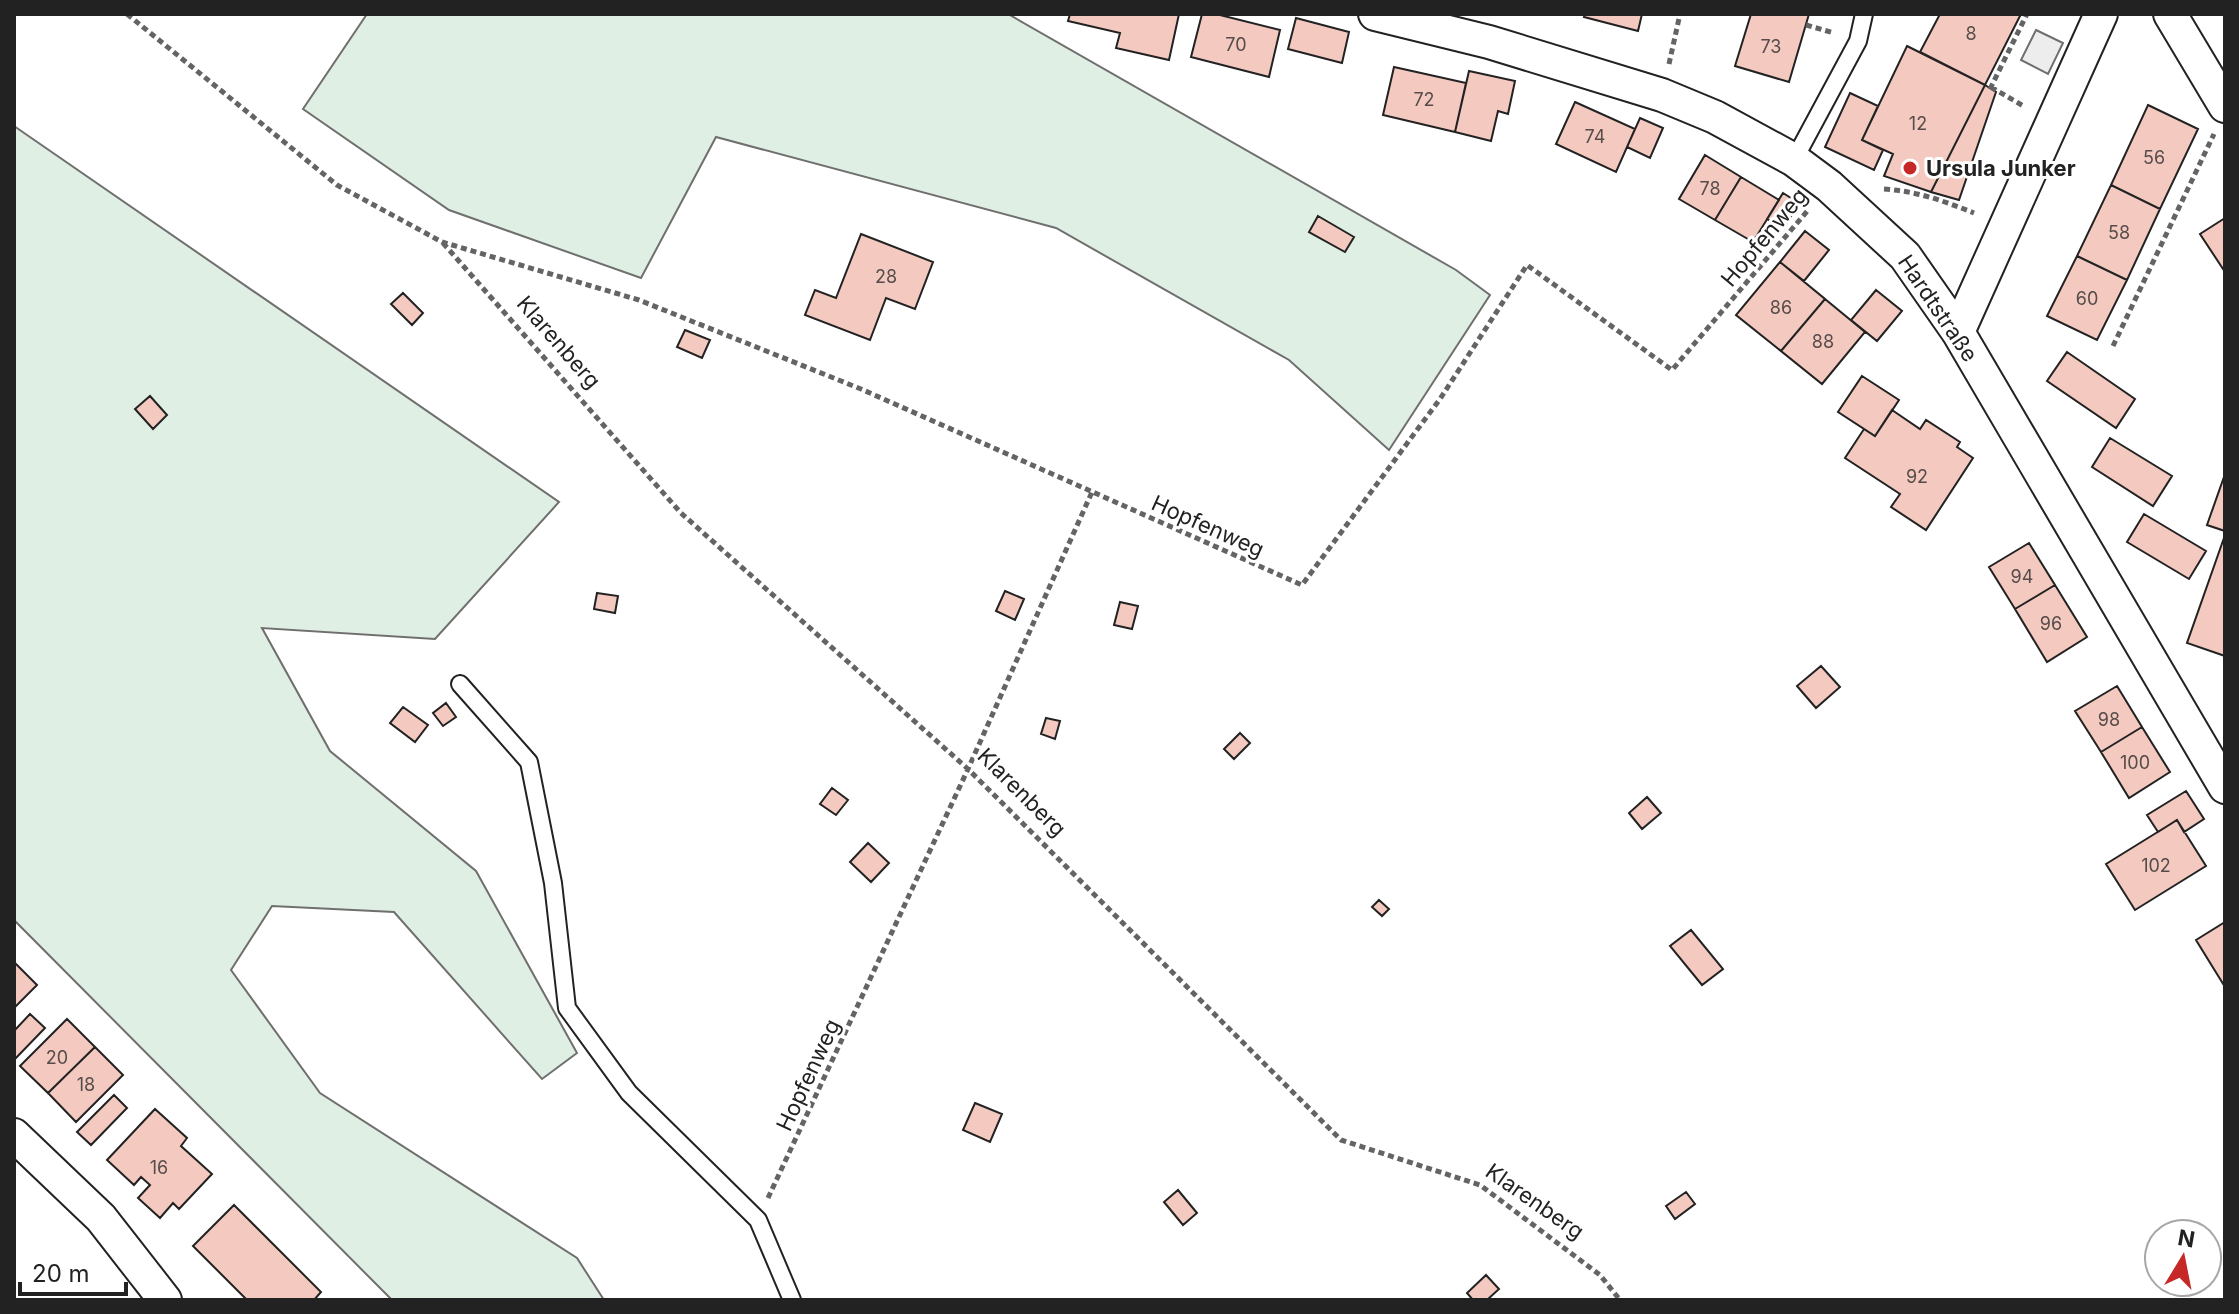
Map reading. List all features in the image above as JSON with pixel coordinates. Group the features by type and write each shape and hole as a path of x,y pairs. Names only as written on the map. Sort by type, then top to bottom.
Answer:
{"street":[{"name":"Hardtstraße","path":"1375,14 1489,42 1662,95 1715,117 1794,160 1829,186 1905,256 1958,332 2225,787"},
{"path":"1958,332 2101,14"},
{"path":"2170,14 2222,115"},
{"path":"14,1135 101,1218 165,1300"}],"lane":[{"path":"1794,160 1858,41 1864,14"},
{"path":"460,684 529,762 553,883 567,1008 629,1093 758,1220 792,1300"}],"path":[{"name":"Klarenberg","path":"127,14 337,185 442,242 639,300 861,389 1092,492"},
{"path":"1662,95 1680,14"},
{"path":"1990,89 2027,14"},
{"path":"2113,346 2222,115"},
{"name":"Hopfenweg","path":"758,1220 968,769 1092,492 1302,585 1440,399 1527,265 1672,370 1829,186"},
{"path":"1904,190 1938,196 1976,214"},
{"name":"Klarenberg","path":"442,242 681,513 968,769 1341,1140 1480,1185 1600,1275 1620,1300"}],"green space":[{"path":"367,14 1008,14 1456,270 1490,295 1389,450 1289,360 1056,228 716,137 641,278 449,210 303,109"},
{"path":"14,126 559,502 435,639 262,628 330,751 476,871 577,1053 542,1079 394,912 272,906 231,970 320,1093 577,1258 604,1300 392,1300 14,920"}],"shaded area":[{"path":"2036,30 2063,43 2048,74 2021,60"}],"building":[{"path":"1070,14 1179,14 1169,60 1116,48 1120,33 1068,21"},
{"path":"1202,14 1216,14 1280,30 1269,77 1191,57"},
{"path":"1585,14 1642,14 1638,31 1584,17"},
{"path":"1751,14 1809,14 1789,82 1735,66"},
{"path":"1940,14 2021,14 1985,85 1920,52"},
{"path":"1296,18 1349,32 1342,63 1288,49"},
{"path":"1907,46 1985,85 1931,192 1884,176 1893,154 1862,140"},
{"path":"1394,67 1466,83 1455,132 1383,115"},
{"path":"1469,71 1515,81 1508,114 1498,111 1491,141 1455,132"},
{"path":"1985,85 1996,92 1959,200 1931,192"},
{"path":"1850,93 1878,106 1862,140 1883,150 1874,170 1825,147"},
{"path":"1575,102 1635,129 1616,172 1556,144"},
{"path":"2148,105 2198,129 2160,209 2111,185"},
{"path":"1640,118 1663,128 1650,158 1627,147"},
{"path":"1705,155 1741,177 1715,220 1679,199"},
{"path":"1741,177 1779,200 1753,242 1715,220"},
{"path":"2111,185 2160,209 2127,280 2077,256"},
{"path":"1783,193 1799,203 1784,228 1767,219"},
{"path":"1318,216 1354,237 1345,252 1309,232"},
{"path":"2225,218 2225,272 2200,234"},
{"path":"1805,231 1829,250 1804,281 1780,262"},
{"path":"861,234 933,262 915,309 886,298 870,340 805,315 815,290 836,298"},
{"path":"2077,256 2127,280 2097,340 2047,316"},
{"path":"1780,262 1825,299 1781,351 1736,315"},
{"path":"1876,290 1902,311 1877,341 1851,320"},
{"path":"403,293 423,313 412,325 391,304"},
{"path":"1825,299 1865,332 1822,384 1781,351"},
{"path":"685,330 710,340 702,358 677,347"},
{"path":"2067,352 2135,399 2116,428 2047,381"},
{"path":"1862,376 1899,400 1875,436 1838,412"},
{"path":"150,396 167,415 153,429 135,409"},
{"path":"1892,410 1920,429 1926,420 1960,442 1957,447 1973,458 1926,530 1891,507 1900,494 1845,458 1864,429 1875,436"},
{"path":"2110,438 2172,476 2153,506 2092,467"},
{"path":"2225,474 2225,531 2207,525"},
{"path":"2144,514 2206,551 2189,579 2127,542"},
{"path":"2225,535 2225,656 2187,643"},
{"path":"2029,543 2055,585 2015,609 1989,567"},
{"path":"2055,585 2087,637 2047,662 2015,609"},
{"path":"1005,591 1024,599 1015,620 996,611"},
{"path":"597,593 618,596 615,613 594,609"},
{"path":"1120,602 1138,606 1132,629 1114,625"},
{"path":"1821,666 1840,687 1816,708 1797,686"},
{"path":"2117,686 2142,727 2101,752 2075,711"},
{"path":"446,703 456,717 443,726 433,713"},
{"path":"403,707 428,725 415,742 390,723"},
{"path":"1046,718 1060,721 1055,739 1041,734"},
{"path":"2142,727 2170,772 2129,798 2101,752"},
{"path":"1240,733 1250,743 1234,759 1224,749"},
{"path":"832,788 848,800 836,815 820,804"},
{"path":"2186,791 2204,819 2184,832 2177,820 2158,832 2147,815"},
{"path":"1647,797 1661,813 1642,829 1629,813"},
{"path":"2177,820 2206,866 2135,910 2106,864"},
{"path":"868,843 889,863 871,882 850,862"},
{"path":"1379,900 1389,909 1382,916 1372,907"},
{"path":"2225,922 2225,987 2196,940"},
{"path":"1691,930 1723,969 1702,985 1670,946"},
{"path":"14,962 37,985 14,1008"},
{"path":"30,1014 45,1028 14,1060 14,1031"},
{"path":"67,1019 95,1047 48,1093 20,1066"},
{"path":"95,1047 123,1075 76,1122 48,1093"},
{"path":"114,1095 127,1108 91,1145 77,1132"},
{"path":"975,1103 1002,1114 990,1142 963,1130"},
{"path":"155,1109 187,1138 181,1146 212,1174 179,1209 173,1203 160,1218 138,1198 150,1185 141,1177 134,1185 107,1160"},
{"path":"1178,1190 1197,1213 1183,1225 1164,1202"},
{"path":"1686,1192 1695,1204 1675,1219 1666,1206"},
{"path":"234,1205 321,1292 314,1300 247,1300 193,1246"},
{"path":"1486,1275 1499,1289 1487,1300 1473,1300 1467,1293"}],"place":[{"name":"Ursula Junker","path":"1910,168"}]}
